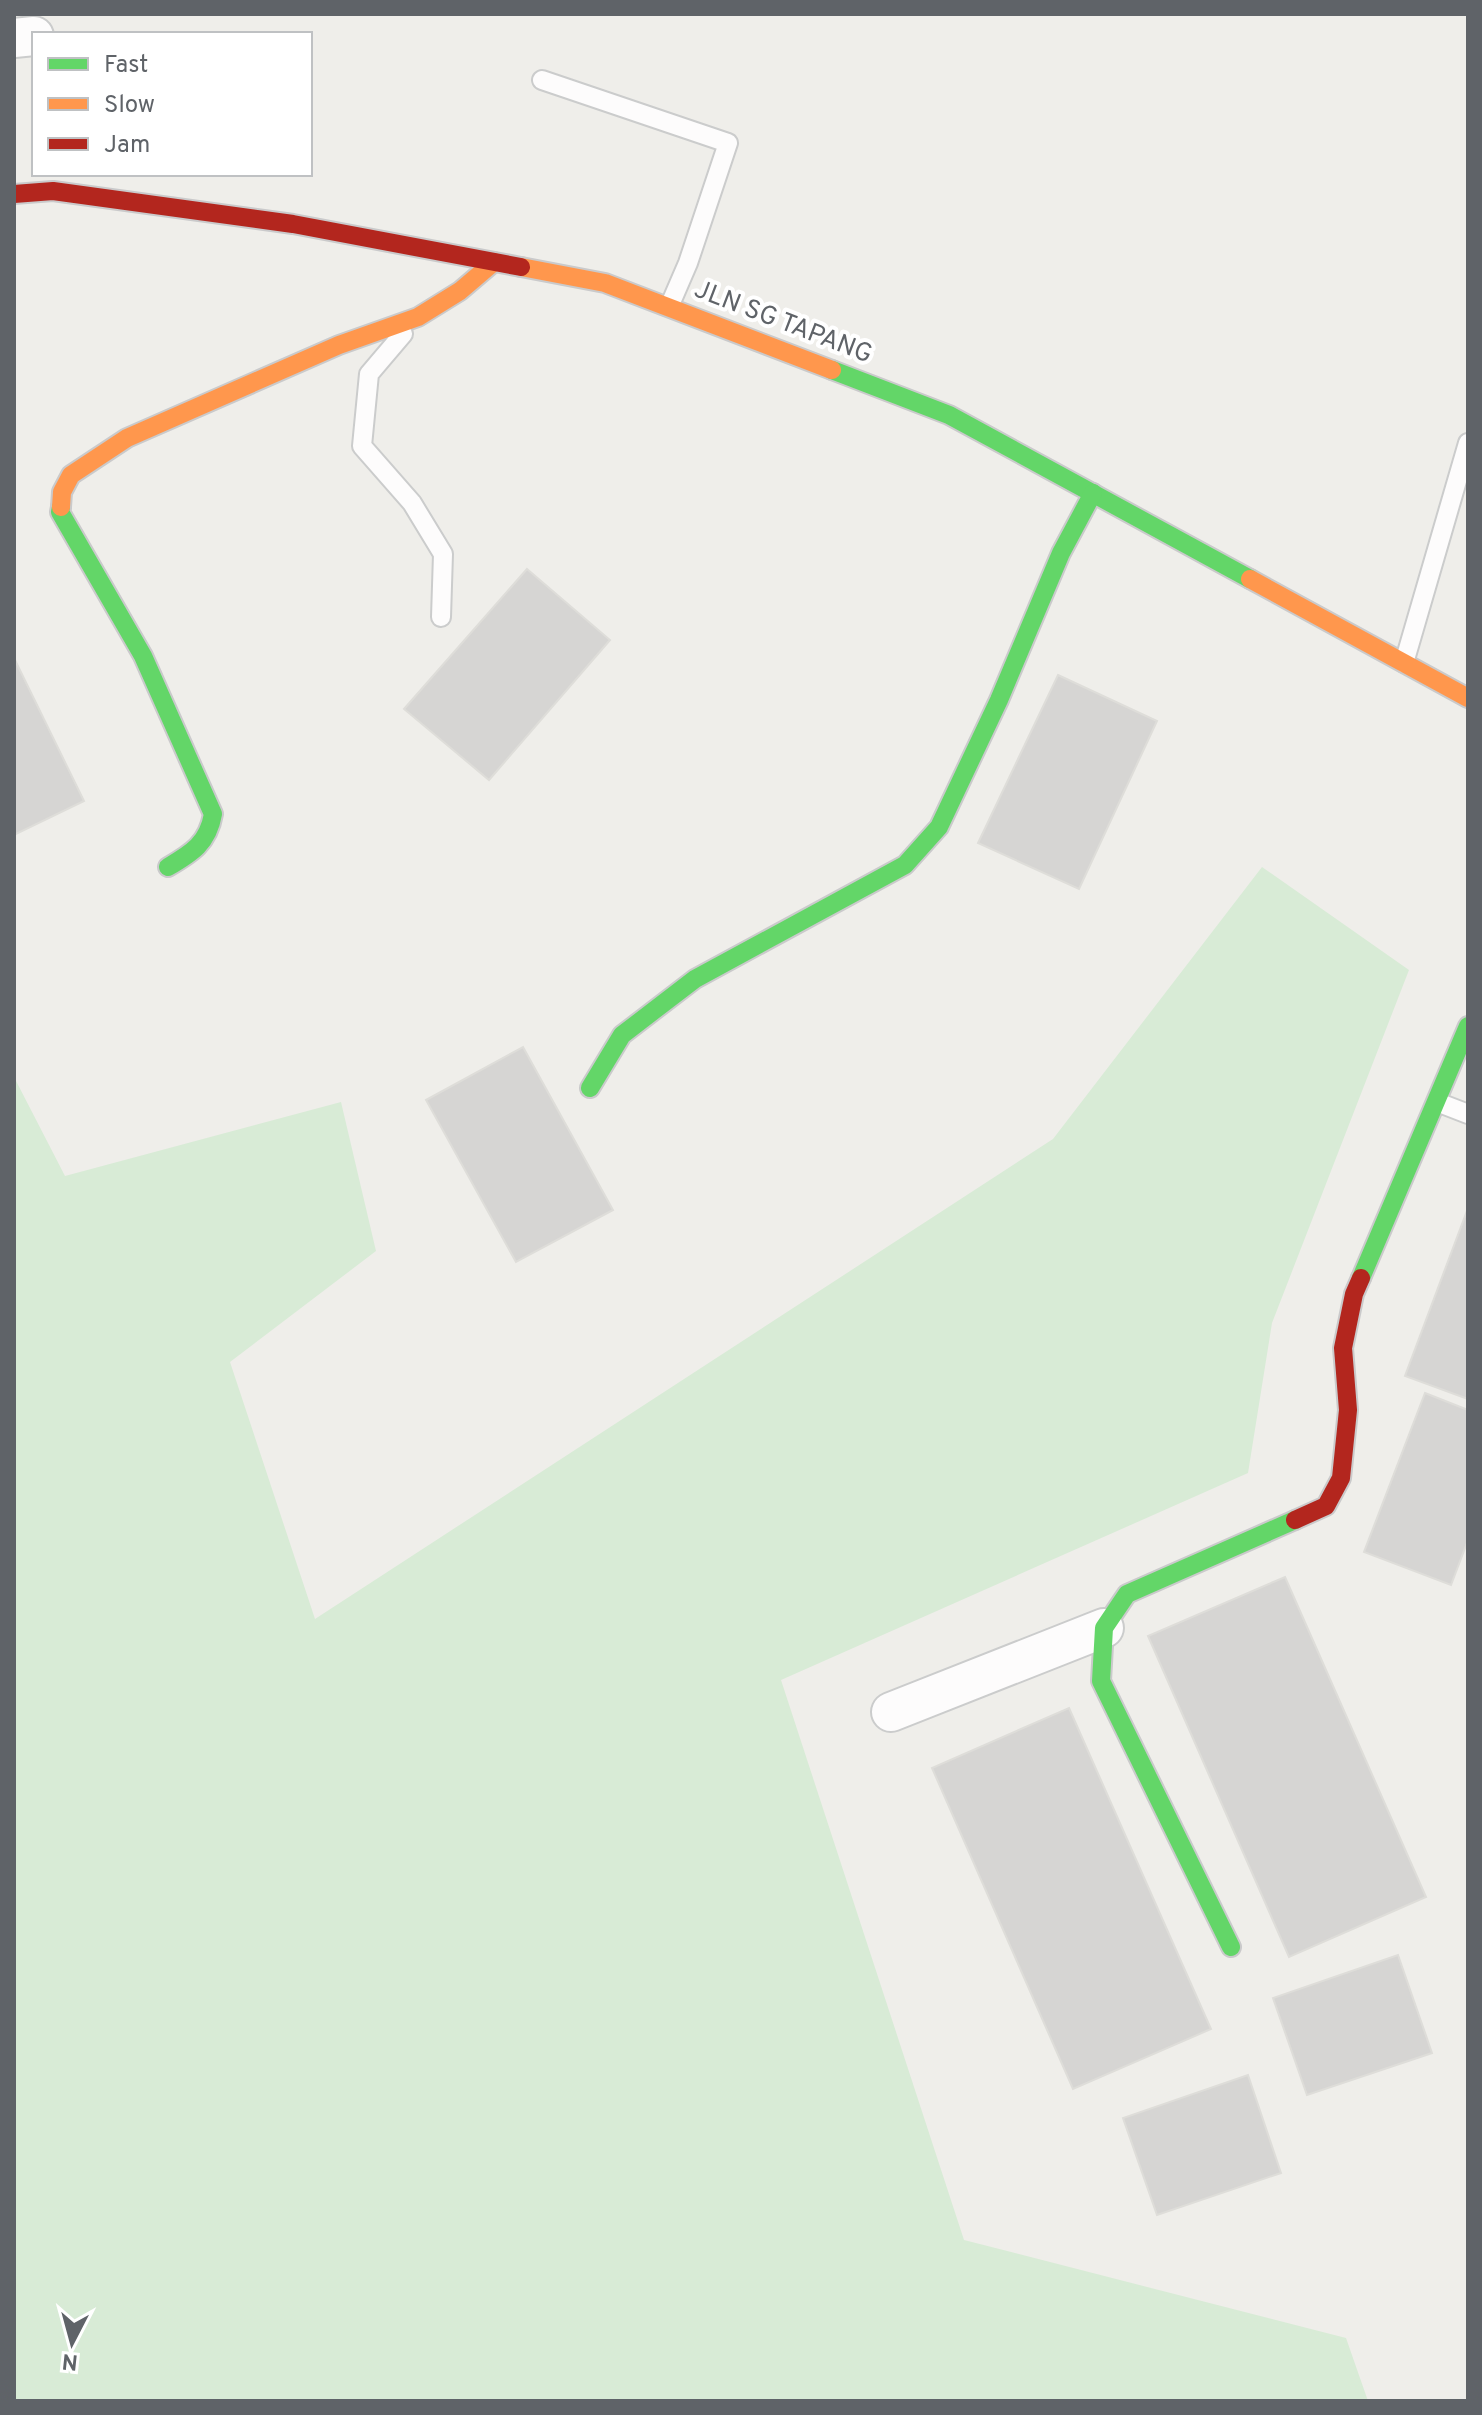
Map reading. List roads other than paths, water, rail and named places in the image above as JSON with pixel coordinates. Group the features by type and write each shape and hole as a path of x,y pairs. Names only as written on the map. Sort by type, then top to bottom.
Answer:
{"street":[{"name":"JLN SG TAPANG","path":"14,194 53,191 293,224 605,283 949,415 1468,698"},
{"path":"168,867 202,846 211,832 213,814 143,656 60,512 62,492 71,475 127,438 339,345 418,317 460,291 494,262"},
{"path":"590,1088 622,1035 695,979 905,865 939,827 999,700 1061,553 1093,493"},
{"path":"1231,1947 1101,1681 1104,1628 1127,1594 1326,1506 1341,1478 1348,1410 1343,1348 1354,1294 1468,1026"},
{"path":"891,1712 1104,1628"}],"lane":[{"path":"542,80 728,143 688,263 669,307"},
{"path":"418,317 369,374 362,446 412,503 443,554 441,617"},
{"path":"1404,663 1468,443"},
{"path":"1437,1102 1468,1114"}]}
